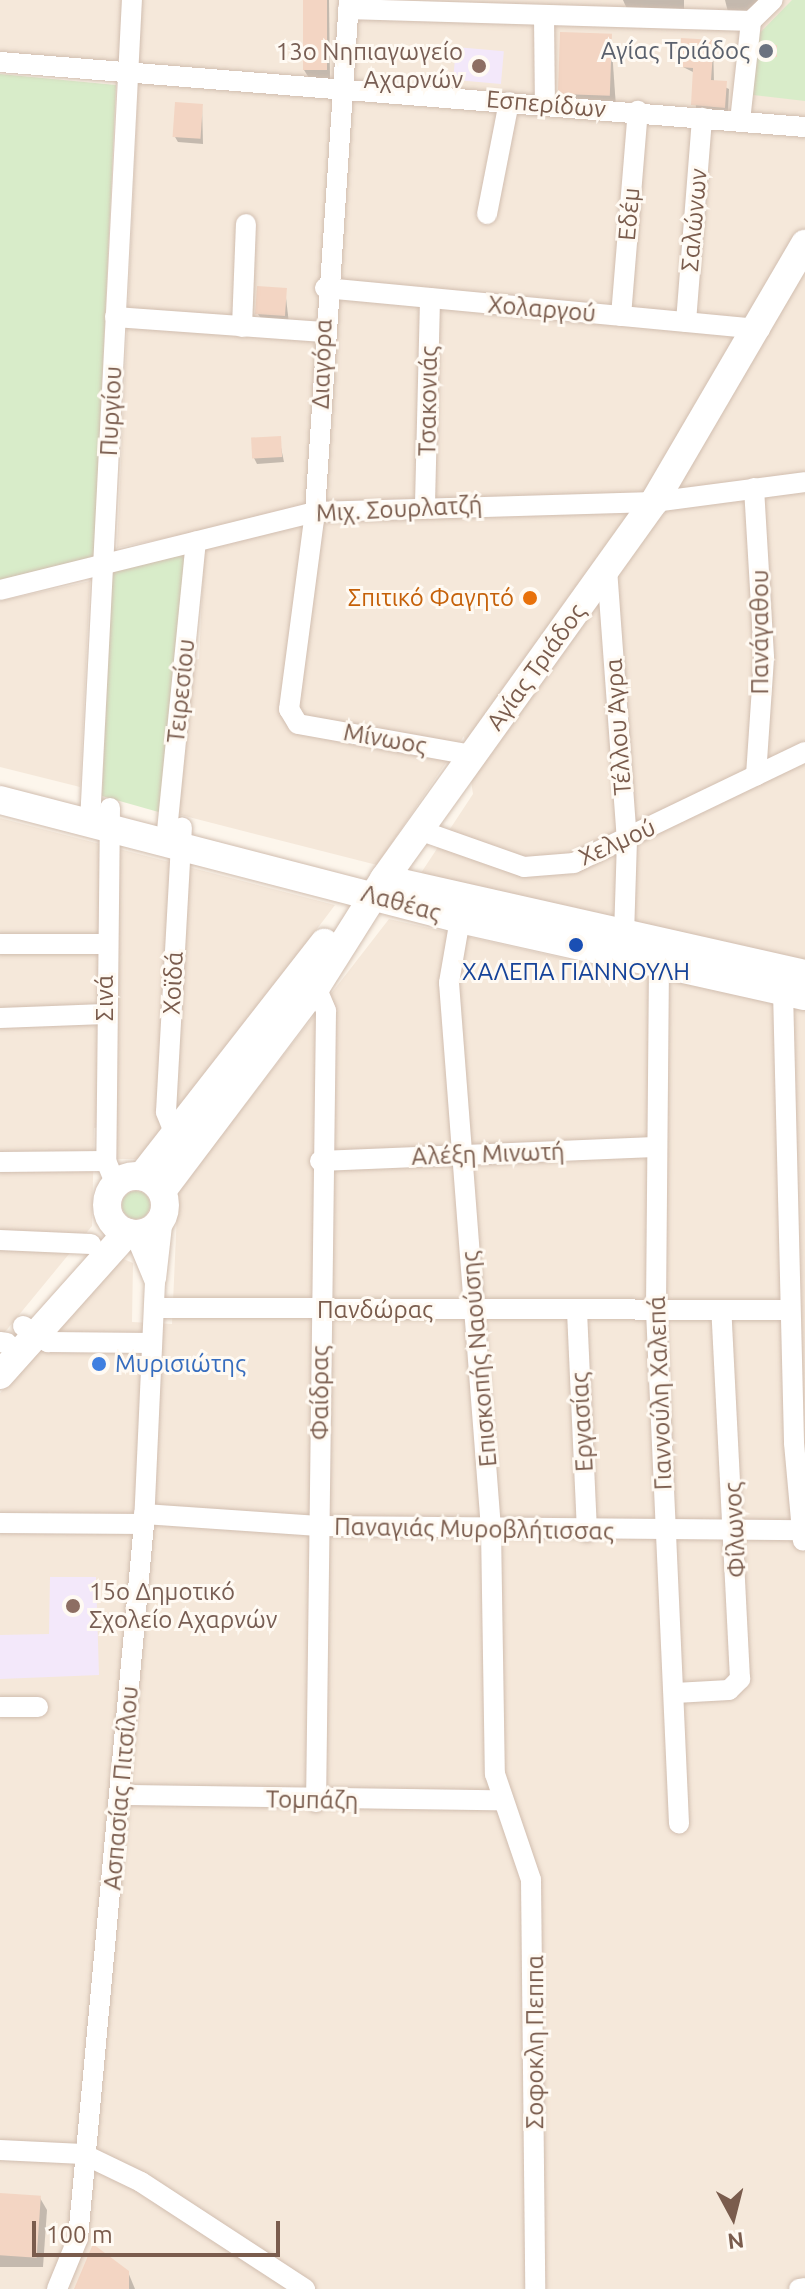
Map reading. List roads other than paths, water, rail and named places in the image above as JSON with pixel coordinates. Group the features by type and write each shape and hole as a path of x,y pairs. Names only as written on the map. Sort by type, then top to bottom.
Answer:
{"street":[{"name":"Πυργίου","path":"100,815 104,565 132,0"},
{"path":"740,121 751,21 773,0"},
{"path":"348,4 544,16 751,21"},
{"name":"Διαγόρα","path":"298,724 289,709 315,512 325,288 348,4"},
{"path":"544,16 545,105"},
{"name":"Εσπερίδων","path":"0,62 343,86 805,127"},
{"path":"487,214 509,102"},
{"name":"Εδέμ","path":"621,316 638,111"},
{"name":"Σαλώνων","path":"686,322 702,118"},
{"path":"242,327 246,224"},
{"name":"Αγίας Τριάδος","path":"13,1340 124,1229 138,1186 375,890 419,830 654,502 802,257"},
{"name":"Χολαργού","path":"325,288 760,329"},
{"name":"Τσακονιάς","path":"425,504 430,298"},
{"path":"115,317 323,332"},
{"name":"Μιχ. Σουρλατζή","path":"0,590 315,512 425,504 654,502 805,482"},
{"name":"Πανάγαθου","path":"754,488 764,658 756,776"},
{"name":"Τειρεσίου","path":"174,834 196,541"},
{"name":"Τέλλου Άγρα","path":"607,569 627,840 624,934"},
{"name":"Μίνωος","path":"298,724 472,755"},
{"name":"Χελμού","path":"419,830 524,867 574,863 805,752"},
{"name":"Λαθέας","path":"0,780 100,815 375,890 460,919 659,964 798,987"},
{"name":"Λαθέας","path":"0,800 100,815"},
{"name":"Σινά","path":"100,815 105,1014 138,1186"},
{"name":"Χοϊδά","path":"174,834 166,1112 176,1137"},
{"name":"Αγίας Τριάδος","path":"124,1229 107,1201 138,1186 316,987 375,890"},
{"name":"Λαθέας","path":"375,890 624,934 798,987"},
{"name":"Επισκοπής Ναούσης","path":"460,919 449,983 460,1155 477,1310 491,1529 501,1800"},
{"path":"0,944 105,944"},
{"name":"Γιαννούλη Χαλεπά","path":"659,964 655,1147 656,1311 679,1823"},
{"name":"Φαίδρας","path":"316,987 326,1011 320,1161 316,1802"},
{"path":"798,987 789,1310 798,1346 803,1535"},
{"path":"0,1018 105,1014"},
{"name":"Αλέξη Μινωτή","path":"320,1161 655,1147"},
{"path":"0,1162 138,1186"},
{"name":"Ασπασίας Πιτσίλου","path":"57,2289 78,2238 83,2154 122,1795 144,1519 155,1282 138,1186"},
{"name":"Αγίας Τριάδος","path":"0,1375 13,1340 91,1244 124,1229"},
{"name":"Ασπασίας Πιτσίλου","path":"124,1229 155,1282"},
{"path":"0,1240 91,1244"},
{"name":"Πανδώρας","path":"154,1308 789,1310"},
{"name":"Φίλωνος","path":"675,1693 729,1690 740,1679 736,1530 721,1310"},
{"name":"Εργασίας","path":"577,1311 587,1532"},
{"path":"13,1340 152,1343"},
{"name":"Παναγιάς Μυροβλήτισσας","path":"0,1523 144,1519 587,1532 736,1530 803,1535"},
{"path":"0,1707 38,1707"},
{"name":"Τομπάζη","path":"122,1795 316,1802 501,1800"},
{"name":"Σοφοκλη Πεππα","path":"501,1800 531,1880 535,2289"},
{"path":"0,2150 83,2154 141,2182 305,2289"}],"place":[{"name":"Αγίας Τριάδος","path":"766,51"},
{"name":"13ο Νηπιαγωγείο Αχαρνών","path":"479,66"},
{"name":"Σπιτικό Φαγητό","path":"530,598"},
{"name":"ΧΑΛΕΠΑ ΓΙΑΝΝΟΥΛΗ","path":"576,945"},
{"name":"Μυρισιώτης","path":"99,1364"},
{"name":"15ο Δημοτικό Σχολείο Αχαρνών","path":"73,1606"}]}
